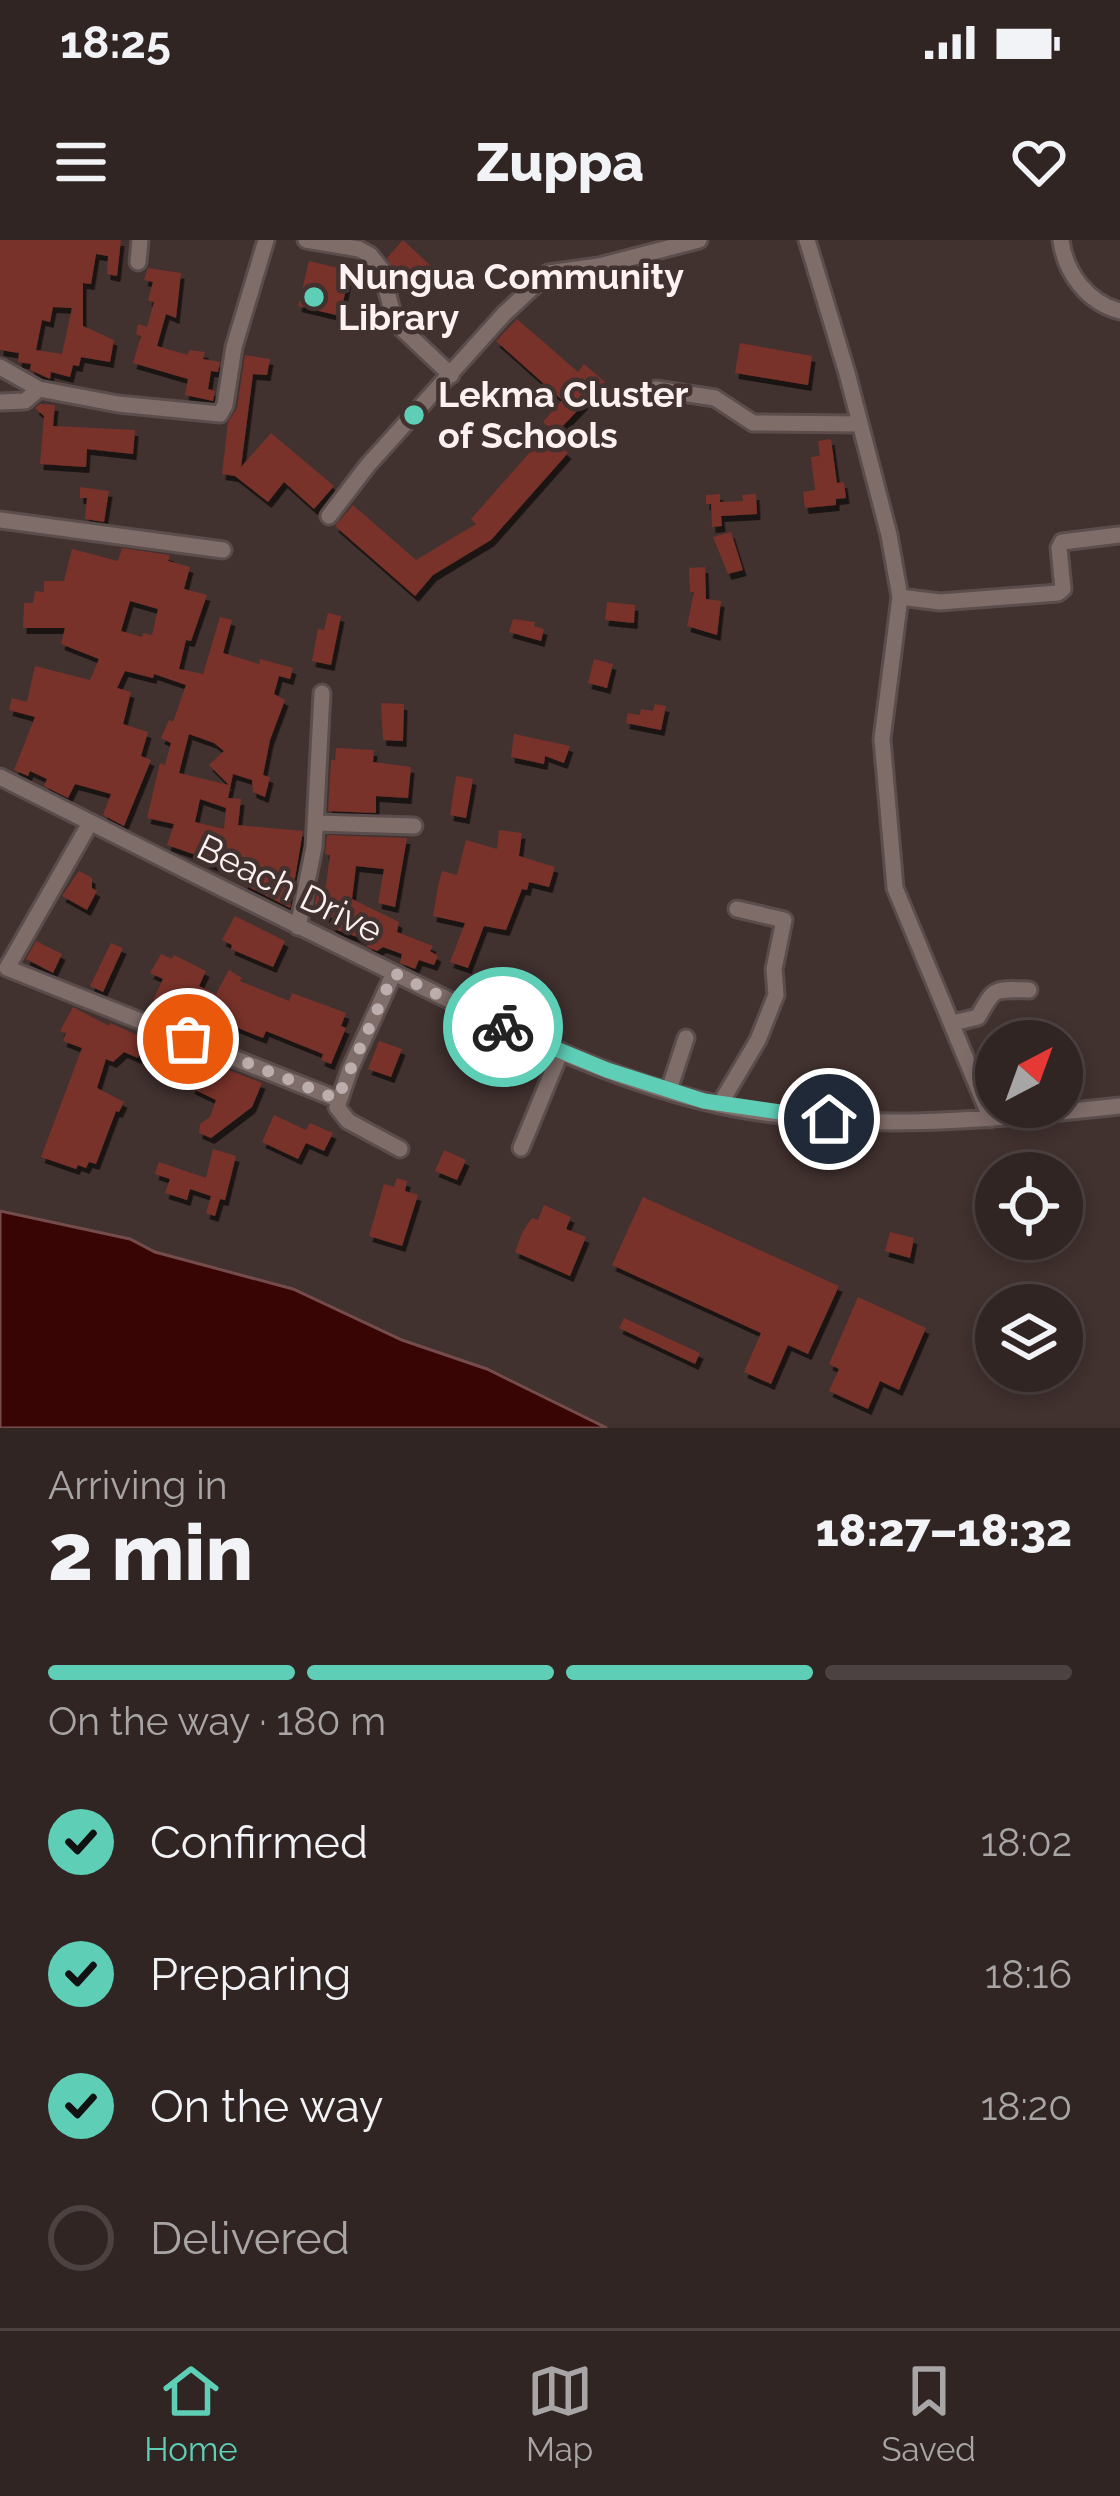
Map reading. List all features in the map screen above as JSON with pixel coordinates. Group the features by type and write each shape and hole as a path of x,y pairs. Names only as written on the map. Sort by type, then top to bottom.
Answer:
{"street":[{"path":"138,262 140,240"},
{"path":"0,367 39,389 118,404 220,414 266,240"},
{"path":"306,240 370,255 381,269 395,322 451,375"},
{"path":"329,516 368,465 504,314 548,273 599,266 698,240"},
{"path":"807,240 860,424 900,597 882,740 895,888 975,1080"},
{"path":"1061,240 1066,262 1088,295 1120,311"},
{"path":"0,403 25,401 39,389"},
{"path":"656,389 715,398 753,423 860,424"},
{"path":"0,520 223,550"},
{"path":"900,597 940,602 1058,593 1064,589 1062,542 1119,535"},
{"path":"298,927 316,823 322,694"},
{"name":"Beach Drive","path":"0,777 475,1014 669,1090 720,1103 867,1121 975,1119"},
{"path":"90,823 3,967 337,1099"},
{"path":"316,823 414,826"},
{"path":"720,1103 758,1040 776,995 774,969 784,920 737,909"},
{"path":"394,973 337,1099 348,1121 400,1149"},
{"path":"952,1023 978,1017 998,989 1029,990"},
{"path":"669,1090 686,1038"},
{"path":"520,1148 561,1051"},
{"name":"Beach Drive","path":"1083,1108 1120,1106"}],"shaded area":[{"path":"0,1211 130,1239 155,1252 293,1289 402,1340 487,1369 607,1428 0,1428"}],"building":[{"path":"0,240 121,240 117,276 107,274 108,256 96,254 91,284 83,283 83,326 114,340 110,362 81,357 70,377 51,372 50,379 30,370 31,364 18,362 19,353 0,350","holes":["53,307 72,308 62,354 36,350 42,320 50,322"]},
{"path":"403,240 431,266 413,290 395,274 387,258"},
{"path":"309,261 350,271 340,316 298,306"},
{"path":"148,268 181,273 176,318 166,314 157,346 188,355 189,350 205,352 203,359 220,362 218,372 211,371 208,389 215,391 213,401 185,395 188,379 133,363 141,336 136,334 138,324 147,327 154,302 148,300 153,282 144,280"},
{"path":"517,319 578,372 584,364 605,382 556,433 543,422 562,400 496,341"},
{"path":"740,343 812,356 808,385 735,373"},
{"path":"245,355 270,359 267,375 253,374 241,467 271,433 334,486 314,509 284,482 268,502 235,476 222,474 228,422 237,408"},
{"path":"55,405 53,426 135,430 133,454 87,449 86,467 40,464 44,416 35,408"},
{"path":"546,434 568,453 491,540 433,575 415,596 335,526 353,505 416,560 476,524 471,519"},
{"path":"831,439 837,483 844,482 846,498 836,499 836,505 805,508 803,492 815,490 811,457 820,456 818,441"},
{"path":"80,487 109,491 104,522 85,519 87,498 80,498"},
{"path":"720,494 720,502 743,501 742,495 756,494 757,514 721,516 722,526 712,527 706,495"},
{"path":"731,532 743,570 728,574 713,537"},
{"path":"122,548 170,555 168,561 190,567 184,589 207,595 191,641 186,640 179,669 203,674 220,617 232,620 223,653 293,668 290,679 279,676 274,694 285,700 270,740 263,775 270,777 265,797 253,792 252,780 233,774 228,798 241,799 238,825 303,831 290,908 243,884 250,874 224,869 167,845 174,824 147,818 160,763 165,765 171,743 161,738 169,720 173,722 186,685 125,671 117,688 131,692 123,724 148,732 141,756 151,760 124,826 103,815 111,794 75,784 68,798 44,786 47,779 14,770 35,717 9,710 12,698 27,702 35,666 90,680 99,659 61,644 65,628 23,628 24,603 33,603 35,591 44,592 44,581 64,581 72,549 118,561","holes":["130,601 158,609 152,635 121,631","189,734 224,751 209,765 229,785 179,773","200,799 226,808 224,829 195,822"]},
{"path":"705,567 706,599 721,601 717,635 687,626 694,592 690,592 689,568"},
{"path":"607,602 635,605 634,623 605,620"},
{"path":"328,613 341,616 331,665 312,661 318,629 324,630"},
{"path":"513,619 535,622 534,626 544,629 541,641 509,632"},
{"path":"594,659 613,664 607,688 588,683"},
{"path":"381,703 404,704 403,741 383,740"},
{"path":"655,704 666,706 661,730 626,723 628,713 653,711"},
{"path":"514,734 570,746 564,763 545,756 544,764 511,757"},
{"path":"336,748 374,750 373,762 411,767 408,798 376,796 376,813 328,811"},
{"path":"456,776 473,779 466,818 450,815"},
{"path":"499,830 522,833 519,856 555,867 549,887 529,882 527,890 522,889 506,930 484,926 468,968 450,962 465,923 433,916 438,886 442,871 457,875 466,840 497,849"},
{"path":"327,835 407,838 395,907 378,903 384,869 356,866 352,899 399,922 397,932 433,946 430,951 438,956 434,965 419,960 415,969 400,963 402,954 367,947 369,941 331,928 334,918 319,915 321,908 314,907 319,885 326,886"},
{"path":"79,871 92,878 97,891 87,910 62,896"},
{"path":"235,916 285,941 273,967 231,949 222,940"},
{"path":"36,941 62,954 53,973 26,959"},
{"path":"111,943 123,948 103,992 90,986"},
{"path":"161,954 172,959 174,955 206,971 199,986 216,994 229,970 240,981 289,1001 292,993 346,1013 341,1026 346,1028 331,1064 321,1060 323,1054 266,1031 263,1038 228,1024 232,1015 193,998 183,1018 152,1003 163,979 150,973"},
{"path":"73,1007 146,1039 138,1058 124,1052 113,1062 106,1059 97,1088 124,1102 96,1164 89,1162 86,1168 78,1165 76,1169 41,1157 82,1048 63,1041 66,1033 60,1031"},
{"path":"379,1041 402,1049 391,1077 368,1069"},
{"path":"203,1060 262,1083 252,1107 211,1138 199,1133 200,1124 210,1117 216,1100 191,1088"},
{"path":"274,1115 306,1130 310,1123 333,1133 324,1151 306,1143 298,1159 262,1142"},
{"path":"213,1149 236,1156 225,1200 220,1199 215,1216 206,1213 211,1196 190,1189 187,1200 165,1193 170,1179 155,1174 159,1162 206,1178"},
{"path":"444,1150 466,1160 457,1180 435,1171"},
{"path":"397,1178 407,1181 405,1191 418,1195 402,1246 369,1236 384,1184 394,1187"},
{"path":"643,1197 839,1286 808,1354 788,1345 771,1384 744,1372 761,1333 612,1265"},
{"path":"544,1205 571,1217 566,1229 586,1237 570,1276 515,1252 523,1231 532,1218 538,1220"},
{"path":"890,1232 914,1238 910,1258 885,1251"},
{"path":"858,1297 926,1328 899,1390 880,1381 868,1409 829,1391 839,1369 829,1364"},
{"path":"624,1318 700,1353 695,1364 619,1328"}],"way so far":[{"path":"188,1039 337,1099 394,973 503,1027"}],"place":[{"name":"Nungua Community Library","path":"314,297"},
{"name":"Lekma Cluster of Schools","path":"414,415"}],"route":[{"path":"503,1027 607,1070 704,1101 829,1119"}]}
